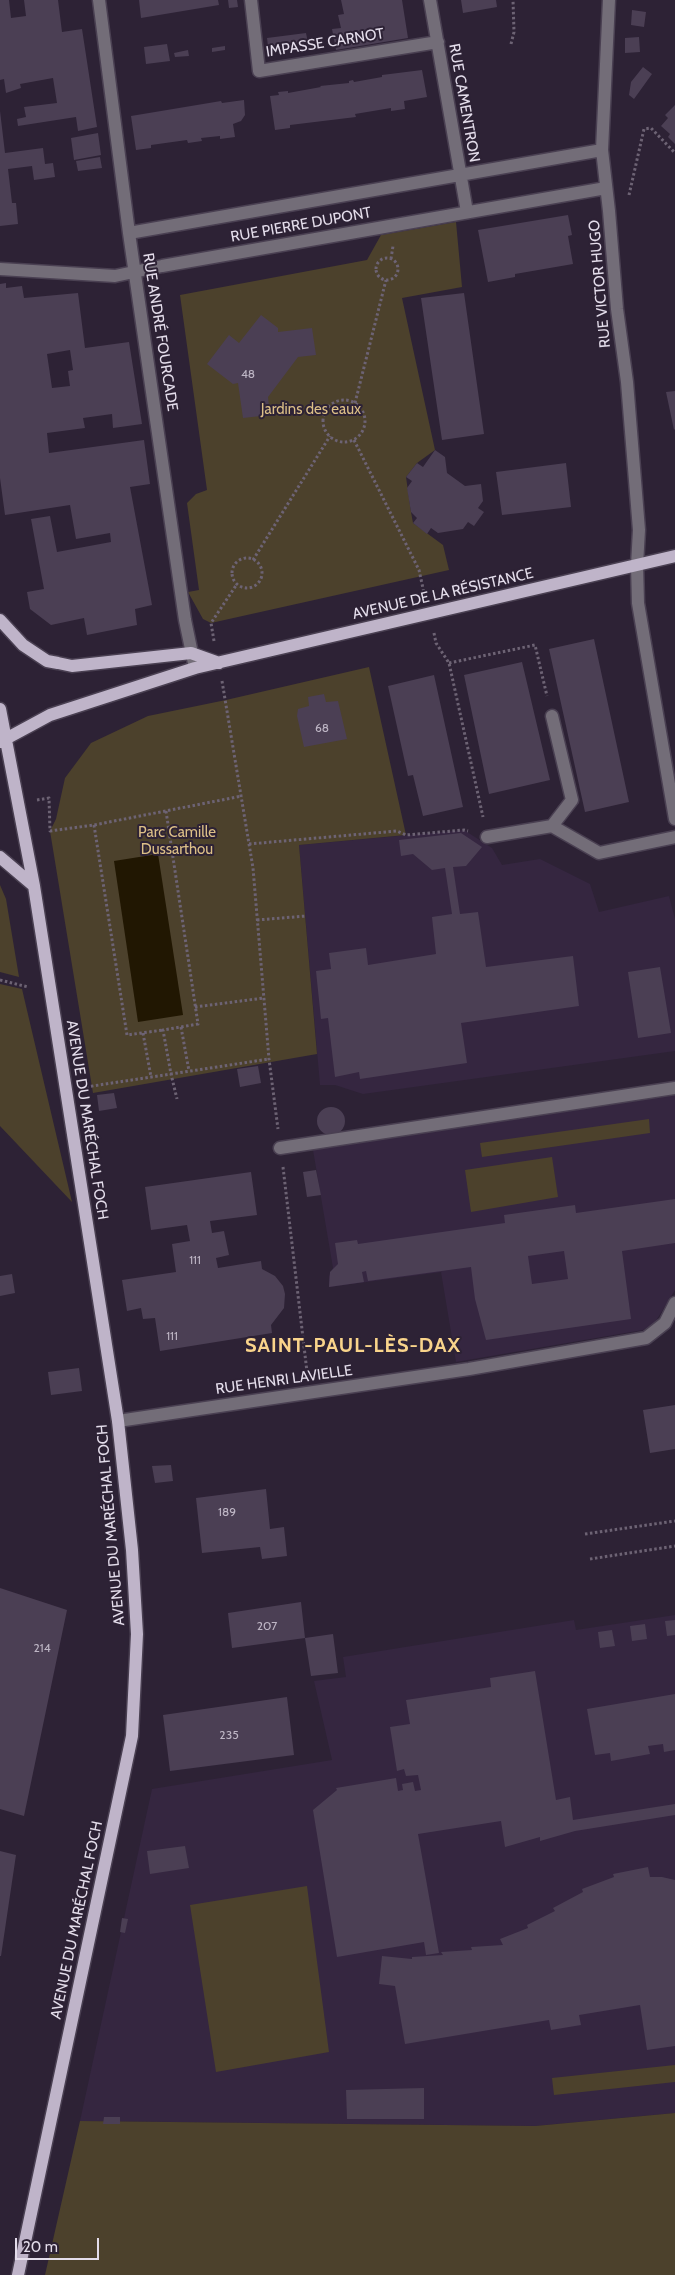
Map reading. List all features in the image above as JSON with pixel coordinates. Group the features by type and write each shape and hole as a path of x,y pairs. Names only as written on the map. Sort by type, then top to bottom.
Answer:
{"main road":[{"name":"AVENUE DE LA RÉSISTANCE","path":"2,740 50,715 195,668 675,556"},
{"path":"0,620 23,645 47,661 65,665 72,666 191,653 219,663"},
{"name":"AVENUE DU MARÉCHAL FOCH","path":"0,709 2,740 18,803 34,886 118,1421 132,1550 138,1634 132,1736 18,2275"},
{"path":"0,857 34,886"}],"street":[{"name":"RUE ANDRÉ FOURCADE","path":"99,0 129,233 191,653 195,668"},
{"name":"IMPASSE CARNOT","path":"251,0 259,71 438,42"},
{"name":"RUE CAMENTRON","path":"430,0 467,212"},
{"name":"RUE VICTOR HUGO","path":"609,0 602,150 639,530 637,565 638,603 675,819"},
{"name":"RUE PIERRE DUPONT","path":"129,233 602,150"},
{"name":"RUE PIERRE DUPONT","path":"0,270 115,276 606,188"},
{"path":"552,716 572,800 552,826"},
{"path":"487,837 552,826 599,853 675,837"},
{"path":"280,1148 675,1088"},
{"name":"RUE HENRI LAVIELLE","path":"118,1421 469,1369 646,1338 665,1323 675,1303"}],"path":[{"path":"511,44 514,32 513,0"},
{"path":"629,196 644,130 651,128 675,153"},
{"path":"388,258 396,263 398,270 396,277 386,280 379,277 376,270 378,263 388,258"},
{"path":"355,403 386,280"},
{"path":"342,400 355,403 363,412 365,425 363,431 354,440 341,442 330,436 325,431 323,418 330,406 342,400"},
{"path":"253,560 330,436"},
{"path":"250,844 397,831 406,835 464,830 487,837 448,663 436,643 419,570 354,440"},
{"path":"244,558 253,560 260,566 262,571 259,581 247,588 238,584 232,576 234,567 244,558"},
{"path":"238,584 211,623 250,844 269,1059 310,1393"},
{"path":"448,663 535,645 552,716"},
{"path":"18,803 49,798 50,831 166,812 242,796"},
{"path":"94,825 127,1035 198,1024 166,812"},
{"path":"257,920 306,916"},
{"path":"0,980 51,994"},
{"path":"195,1007 264,998"},
{"path":"181,1027 189,1071"},
{"path":"163,1030 177,1099"},
{"path":"143,1033 151,1077"},
{"path":"66,1091 269,1059"},
{"path":"584,1534 675,1521"},
{"path":"590,1559 675,1546"}],"shaded area":[{"path":"464,830 492,848 502,865 540,859 590,884 599,912 669,896 675,919 675,1051 363,1094 335,1085 320,1085 299,845"},
{"path":"158,854 183,1015 138,1022 114,861"},
{"path":"675,1095 675,1290 654,1324 643,1330 456,1362 441,1272 329,1287 329,1276 333,1268 313,1150"},
{"path":"675,1615 675,2113 535,2126 80,2121 152,1789 332,1760 314,1681 346,1677 343,1657 574,1620 576,1630"}],"green space":[{"name":"Jardins des eaux","path":"456,222 462,287 402,298 435,450 417,463 406,477 411,512 413,523 443,545 449,570 211,623 203,619 188,592 199,590 187,503 196,494 207,490 180,295 367,260 381,235"},
{"name":"Parc Camille Dussarthou","path":"369,667 406,835 299,845 317,1054 93,1093 50,831 56,819 65,778 91,743 148,716"},
{"path":"0,885 6,899 19,977 0,972"},
{"path":"0,984 22,989 72,1202 0,1126"},
{"path":"649,1119 650,1133 482,1157 480,1143"},
{"path":"552,1157 558,1197 471,1212 465,1170"},
{"path":"307,1886 329,2052 216,2072 190,1905"},
{"path":"675,2065 675,2082 554,2095 552,2078"},
{"path":"675,2113 675,2275 45,2275 80,2121 535,2126"}],"building":[{"path":"0,0 9,0 11,18 26,16 24,0 58,0 62,32 82,29 97,127 78,131 76,117 18,126 17,119 26,117 24,107 57,103 53,78 20,84 21,88 6,93 4,79 0,80"},
{"path":"139,0 218,0 219,5 141,18"},
{"path":"228,0 237,0 238,7 229,8"},
{"path":"341,0 402,0 408,38 336,50 332,29 341,28 338,15 344,14"},
{"path":"461,0 496,0 497,7 463,13"},
{"path":"632,10 646,12 644,27 631,25"},
{"path":"306,33 309,48 269,54 267,38"},
{"path":"639,37 640,52 625,53 625,38"},
{"path":"167,44 170,61 146,64 144,47"},
{"path":"225,46 225,50 212,52 212,48"},
{"path":"188,50 189,56 175,57 174,53"},
{"path":"643,67 652,74 634,99 629,95 631,82"},
{"path":"422,70 427,97 404,101 405,109 391,111 391,108 355,114 356,117 290,125 290,128 275,130 270,96 279,95 278,92 288,91 288,93 320,86 349,83 349,81 353,80 354,82 382,77 382,75"},
{"path":"244,100 245,115 241,121 233,124 235,137 220,139 220,136 201,138 202,141 188,143 187,140 151,145 151,148 136,150 131,116 221,101 222,103"},
{"path":"675,105 675,144 668,137 670,134 661,126 668,118 665,115"},
{"path":"0,111 5,153 43,148 45,164 53,163 55,177 34,180 32,166 8,169 12,203 16,203 18,224 0,226"},
{"path":"98,133 101,155 74,160 71,138"},
{"path":"100,157 102,168 78,171 76,161"},
{"path":"568,215 572,235 568,236 573,264 515,274 515,277 488,282 478,230"},
{"path":"6,283 6,288 22,286 24,298 78,293 85,348 129,342 142,424 113,428 112,414 83,418 85,428 47,433 49,453 144,440 150,484 130,487 152,605 135,609 137,625 87,635 84,618 51,625 30,609 27,592 44,589 31,519 50,516 57,552 111,542 110,533 76,539 70,505 5,515 0,478 0,284","holes":["70,350 73,370 68,371 70,386 52,388 47,354"]},
{"path":"464,293 484,434 442,440 421,298"},
{"path":"261,315 278,328 278,332 312,328 316,355 298,357 268,397 270,415 243,418 238,383 233,384 207,364 229,335 239,343"},
{"path":"675,391 675,429 674,430 666,392"},
{"path":"435,450 445,457 447,473 465,486 481,484 483,501 478,508 484,512 474,526 468,522 463,529 438,533 431,528 427,534 413,523 417,518 411,512 407,488 412,481 406,477 417,463 423,467"},
{"path":"566,463 571,507 502,515 496,472"},
{"path":"594,639 629,802 585,812 549,649"},
{"path":"522,662 550,780 489,794 464,675"},
{"path":"434,675 463,807 423,816 413,775 408,776 388,686"},
{"path":"324,694 326,702 338,701 347,739 304,747 297,716 298,709 309,706 308,697"},
{"path":"461,833 482,847 466,866 453,867 460,914 478,912 486,967 573,956 579,1006 461,1023 467,1063 360,1079 359,1072 335,1077 328,1018 321,1019 316,971 331,969 329,953 366,948 368,965 436,954 432,917 452,914 445,868 432,870 413,854 401,856 399,840"},
{"path":"660,967 671,1033 638,1038 628,972"},
{"path":"258,1066 261,1083 240,1087 237,1069"},
{"path":"114,1093 117,1108 99,1111 97,1095"},
{"path":"331,1107 341,1111 345,1121 341,1131 331,1135 321,1131 317,1121 321,1111"},
{"path":"316,1170 321,1195 307,1197 303,1172"},
{"path":"251,1172 257,1215 210,1221 212,1233 224,1231 229,1255 216,1258 218,1268 261,1261 262,1269 275,1276 283,1286 285,1294 284,1308 271,1325 272,1333 160,1351 155,1318 143,1319 141,1308 127,1311 122,1280 176,1272 172,1244 190,1241 187,1225 151,1230 145,1187"},
{"path":"675,1199 675,1243 622,1251 631,1319 486,1340 475,1299 471,1267 368,1281 366,1271 362,1272 364,1282 329,1287 330,1272 338,1264 335,1243 357,1240 358,1244 505,1223 504,1215 575,1205 576,1213","holes":["564,1251 568,1279 532,1284 528,1256"]},
{"path":"12,1274 15,1293 0,1296 0,1276"},
{"path":"79,1368 82,1391 51,1395 48,1372"},
{"path":"675,1405 675,1449 650,1453 643,1410"},
{"path":"171,1465 173,1481 155,1483 152,1466"},
{"path":"266,1489 270,1529 284,1527 287,1556 262,1559 260,1547 202,1553 196,1498"},
{"path":"0,1588 67,1610 24,1816 0,1809"},
{"path":"301,1602 305,1638 232,1648 228,1613"},
{"path":"675,1620 675,1635 667,1636 665,1621"},
{"path":"645,1624 647,1639 632,1641 630,1626"},
{"path":"612,1630 615,1646 600,1648 598,1632"},
{"path":"333,1634 338,1673 311,1676 305,1638"},
{"path":"535,1671 556,1800 570,1797 573,1820 675,1804 675,1815 575,1831 540,1841 540,1837 505,1847 501,1821 418,1834 439,1953 426,1955 424,1942 337,1957 313,1810 337,1790 336,1788 396,1778 398,1791 403,1790 402,1784 413,1782 415,1791 421,1790 418,1775 406,1776 404,1769 397,1771 390,1727 410,1724 406,1700 491,1687 490,1678"},
{"path":"675,1694 675,1750 664,1752 663,1744 648,1746 650,1754 611,1761 610,1753 595,1755 587,1709"},
{"path":"287,1697 294,1755 170,1771 163,1715"},
{"path":"185,1846 189,1868 150,1874 147,1851"},
{"path":"0,1851 16,1855 1,1956 0,1956"},
{"path":"648,1867 650,1877 675,1880 675,2046 647,2050 640,2005 579,2015 581,2025 551,2030 549,2020 405,2044 395,1986 379,1984 382,1956 412,1959 412,1957 443,1955 441,1952 472,1950 471,1947 503,1945 500,1939 528,1928 527,1925 555,1911 553,1908 583,1892 582,1889 614,1877 613,1874"},
{"path":"122,1918 128,1919 125,1933 120,1932"},
{"path":"424,2088 424,2119 347,2119 346,2090"},
{"path":"104,2117 120,2117 120,2124 103,2124"}],"district":[{"name":"SAINT-PAUL-LÈS-DAX","path":"353,1346"}]}
